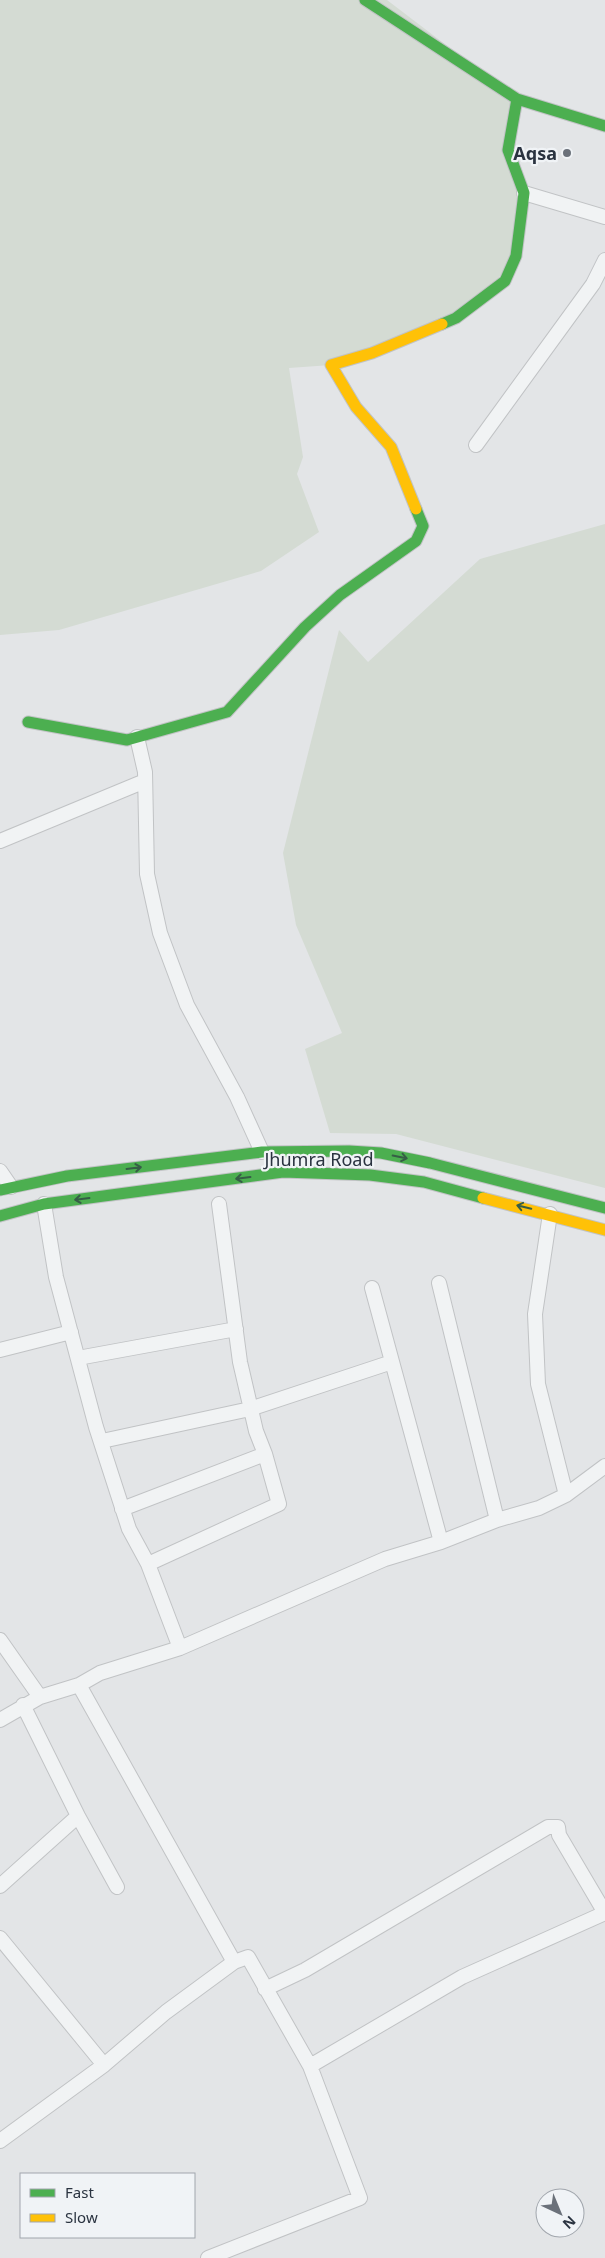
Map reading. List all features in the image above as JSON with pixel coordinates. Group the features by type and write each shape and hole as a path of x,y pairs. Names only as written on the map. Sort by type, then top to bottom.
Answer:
{"street":[{"path":"365,0 517,99 605,126"},
{"path":"28,722 128,740 227,712 305,627 340,595 416,541 423,526 391,447 356,407 331,365 372,353 456,318 505,281 516,256 524,193 508,150 517,99"},
{"path":"524,193 605,217"},
{"path":"476,445 593,284 605,260"},
{"path":"137,737 145,772 147,874 160,933 187,1005 237,1097 262,1152"},
{"path":"0,841 145,781"},
{"name":"Jhumra Road","path":"5,1189 68,1176 262,1152 350,1151 381,1154 430,1163 605,1208"},
{"path":"0,1171 5,1189"},
{"name":"Jhumra Road","path":"0,1216 44,1204 283,1172 370,1175 424,1182 605,1230"},
{"path":"44,1204 56,1277 122,1509 129,1529 148,1564 180,1648"},
{"path":"148,1564 279,1504 265,1454 256,1432 240,1362 219,1204"},
{"path":"550,1214 535,1314 538,1384 566,1495"},
{"path":"438,1283 498,1520"},
{"path":"372,1288 442,1542"},
{"path":"78,1358 236,1329"},
{"path":"0,1350 71,1332"},
{"path":"102,1441 250,1409 392,1362"},
{"path":"122,1509 265,1454"},
{"path":"0,1720 23,1705 40,1697 79,1685 100,1673 180,1648 385,1559 442,1542 498,1520 539,1508 566,1495 605,1466"},
{"path":"0,1640 40,1697"},
{"path":"79,1685 234,1962"},
{"path":"23,1705 78,1816 117,1887"},
{"path":"0,1886 78,1816"},
{"path":"265,1990 305,1970 548,1827 558,1827 559,1835 605,1913 462,1977 310,2066"},
{"path":"0,1938 104,2065"},
{"path":"0,2141 104,2065 166,2012 234,1962 248,1957 265,1990 310,2066 360,2198 208,2258"}],"shaded area":[{"path":"0,0 387,0 517,99 508,150 524,193 516,256 479,302 331,365 289,368 303,457 297,474 319,532 261,571 59,630 0,635"},
{"path":"605,524 605,1188 396,1134 330,1133 305,1049 342,1033 296,925 283,853 339,630 368,662 480,559"}],"traffic: fast":[{"path":"365,0 517,99 605,126"},
{"path":"442,324 456,318 505,281 516,256 524,193 508,150 517,99"},
{"path":"28,722 127,740 227,712 305,627 340,595 416,541 423,526 416,509"},
{"path":"0,1190 67,1176 262,1152 349,1151 381,1153 430,1163 605,1208"},
{"path":"0,1216 44,1204 283,1172 370,1175 424,1182 483,1198"}],"traffic: slow":[{"path":"416,509 391,447 356,407 331,365 372,353 442,324"},
{"path":"483,1198 605,1230"}],"place":[{"name":"Aqsa","path":"567,153"}]}
